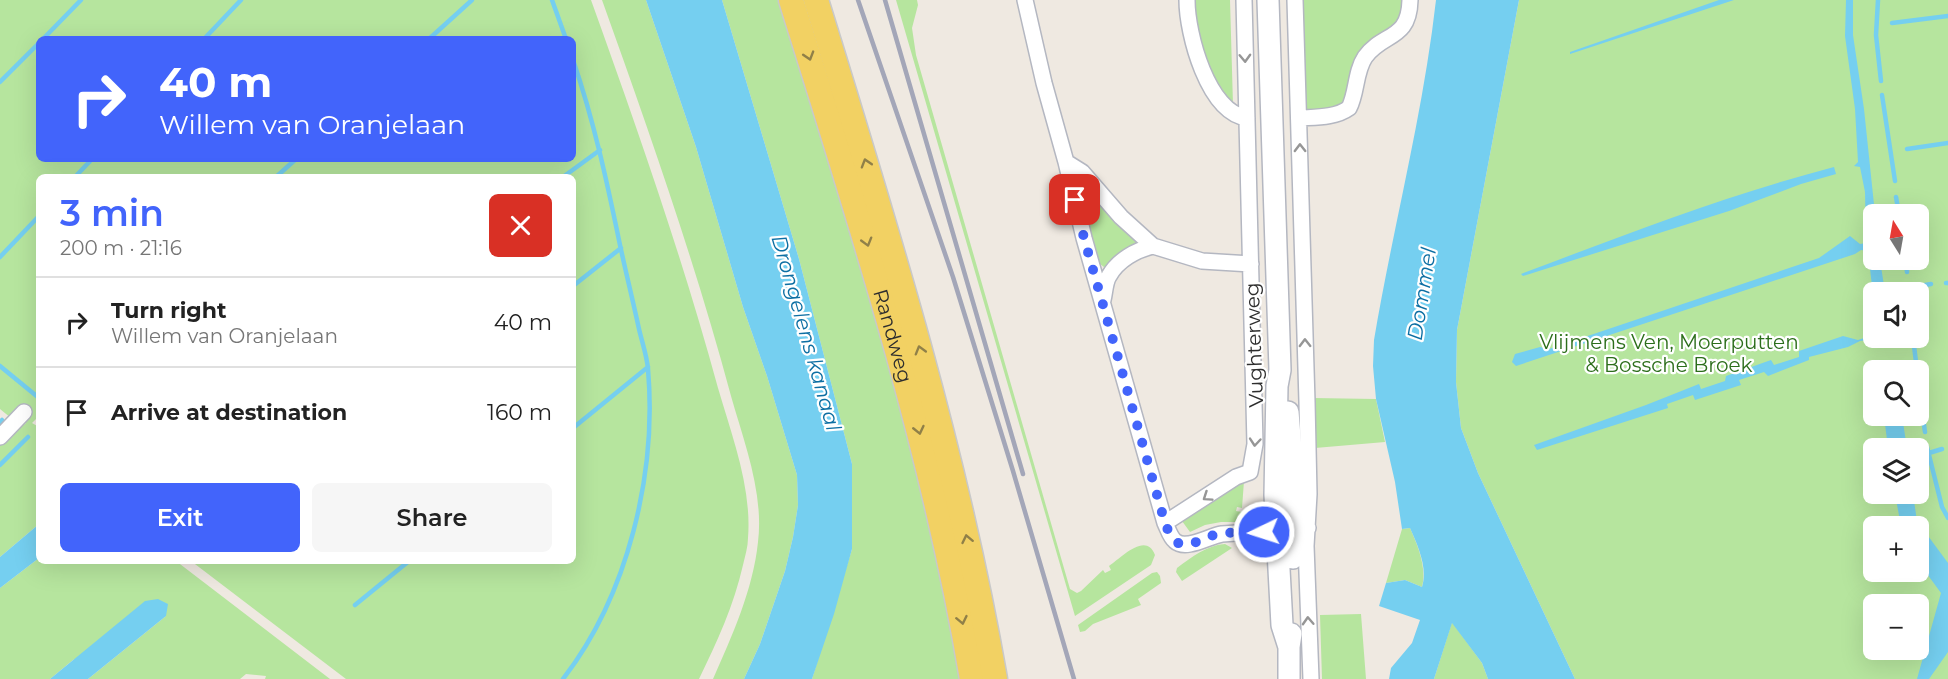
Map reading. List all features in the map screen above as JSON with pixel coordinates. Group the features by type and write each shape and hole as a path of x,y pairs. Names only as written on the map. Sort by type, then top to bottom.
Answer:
{"main road":[{"name":"Randweg","path":"791,0 858,213 909,388 945,541 972,679"},
{"name":"Randweg","path":"816,0 930,382 966,533 995,679"},
{"name":"Vughterweg","path":"1268,0 1280,370 1277,386 1275,460 1292,529 1282,625 1289,647 1289,679"}],"street":[{"path":"1187,0 1191,36 1197,58 1209,83 1229,112 1247,118"},
{"name":"Vughterweg","path":"1165,523 1236,477 1250,472 1255,444 1244,0"},
{"name":"Vughterweg","path":"1292,529 1309,483 1295,0"},
{"path":"1300,118 1342,113 1348,108 1365,57 1404,27 1410,13 1410,0"},
{"path":"1026,1 1044,83 1084,238 1165,523 1173,540 1180,544 1189,544 1222,534 1292,529 1306,556 1311,679"},
{"path":"1066,162 1082,172 1121,217 1153,246 1202,261 1251,264"},
{"path":"1103,303 1107,277 1133,253 1153,246"},
{"path":"0,437 24,412"}],"green space":[{"path":"0,0 591,0 674,241 735,443 747,500 747,548 730,609 699,679 346,679 195,564 576,564 576,174 36,174 36,419 32,423 36,425 36,527 0,557 0,444 26,423 11,418 0,409"},
{"path":"602,0 646,0 696,147 743,307 797,475 798,505 785,571 760,644 744,679 713,679 741,612 752,578 759,524 756,486 687,246"},
{"path":"722,0 782,0 907,411 963,679 812,679 852,549 852,464 799,259"},
{"path":"896,0 917,0 918,5 912,28 916,55 1070,589 1077,593 1081,591 1103,570 1105,573 1111,570 1109,566 1133,548 1146,545 1155,555 1151,565 1075,616"},
{"path":"1194,0 1230,0 1233,105 1211,71 1198,43"},
{"path":"1302,0 1405,0 1400,23 1383,37 1350,97 1340,109 1306,111"},
{"name":"Vlijmens Ven, Moerputten & Bossche Broek","path":"1519,0 1948,0 1948,679 1575,679 1478,473 1461,428 1456,382 1457,330"},
{"path":"1085,185 1141,243 1104,267 1100,264 1079,187"},
{"path":"1313,398 1376,399 1385,442 1315,448"},
{"path":"1239,481 1244,481 1242,508 1237,507 1236,511 1242,512 1241,522 1205,525 1190,532 1182,521"},
{"path":"1410,528 1423,565 1422,587 1405,580 1386,583 1402,529"},
{"path":"1225,544 1232,548 1182,581 1176,572 1177,568 1206,549"},
{"path":"36,560 36,564 180,564 330,679 265,679 266,676 246,674 240,679 88,679 166,616 73,660 50,679 0,679 0,588"},
{"path":"1157,572 1161,583 1138,599 1141,605 1093,624 1080,632 1078,625 1152,573"},
{"path":"1361,614 1366,679 1322,679 1320,615"},
{"path":"1452,622 1482,663 1488,679 1434,679"}],"water":[{"name":"Drongelens kanaal","path":"646,0 722,0 799,259 852,464 852,549 834,614 812,679 744,679 760,644 785,571 798,505 797,475 743,307 696,147"},
{"name":"Dommel","path":"1436,0 1519,0 1457,330 1456,382 1461,428 1478,473 1575,679 1488,679 1482,663 1452,623 1434,679 1389,679 1391,668 1412,643 1420,620 1379,606 1386,583 1405,580 1422,587 1424,572 1410,528 1402,529 1395,482 1376,399 1373,366 1374,340 1424,86"},
{"path":"1719,0 1734,0 1570,54 1570,52"},
{"path":"1846,0 1853,0 1853,35 1864,109 1874,204 1865,204 1860,167 1854,166 1858,162 1855,109 1845,36"},
{"path":"1834,167 1836,174 1801,184 1729,211 1523,276 1521,274 1715,203"},
{"path":"1850,236 1860,244 1863,244 1863,250 1855,254 1516,366 1512,362 1515,354 1540,347 1549,349 1819,258"},
{"path":"1870,270 1882,270 1883,282 1872,282"},
{"path":"1843,336 1858,340 1863,338 1863,341 1848,347 1809,357 1809,360 1768,376 1764,372 1739,380 1741,385 1695,400 1693,395 1667,404 1668,408 1537,450 1534,445 1699,384 1701,389 1725,381 1726,376 1771,360 1774,365 1799,357 1799,351"},
{"path":"1885,426 1904,426 1905,438 1887,438"},
{"path":"1897,504 1914,504 1916,516 1899,516"},
{"path":"36,527 36,560 0,588 0,557"},
{"path":"1929,537 1948,563 1948,652 1929,679 1917,679 1922,660 1929,660 1929,636 1941,593 1929,577"},
{"path":"158,599 168,604 166,616 88,679 50,679 145,601"}],"waterway":[{"path":"46,36 81,0"},
{"path":"207,36 241,0"},
{"path":"432,36 472,0"},
{"path":"552,0 565,36"},
{"path":"1878,0 1876,35 1881,81"},
{"path":"1892,23 1948,16"},
{"path":"0,82 36,46"},
{"path":"563,679 586,646 621,572 642,491 648,450 650,409 646,354 600,152 576,70"},
{"path":"1882,95 1895,181"},
{"path":"1907,149 1948,143"},
{"path":"567,174 600,150"},
{"path":"78,174 89,162"},
{"path":"279,174 293,162"},
{"path":"1896,197 1897,204"},
{"path":"0,257 36,219"},
{"path":"576,284 621,248"},
{"path":"1914,348 1916,360"},
{"path":"0,366 36,396"},
{"path":"576,426 648,367"},
{"path":"1924,426 1925,432"},
{"path":"0,465 28,437"},
{"path":"1929,453 1942,449"},
{"path":"1929,455 1942,507 1948,518"},
{"path":"355,605 405,564"}],"railway":[{"path":"858,0 953,277 1074,679"},
{"path":"885,0 1023,474"}],"route":[{"path":"1075,200 1165,523 1173,540 1180,544 1189,544 1222,534 1264,532"}]}
